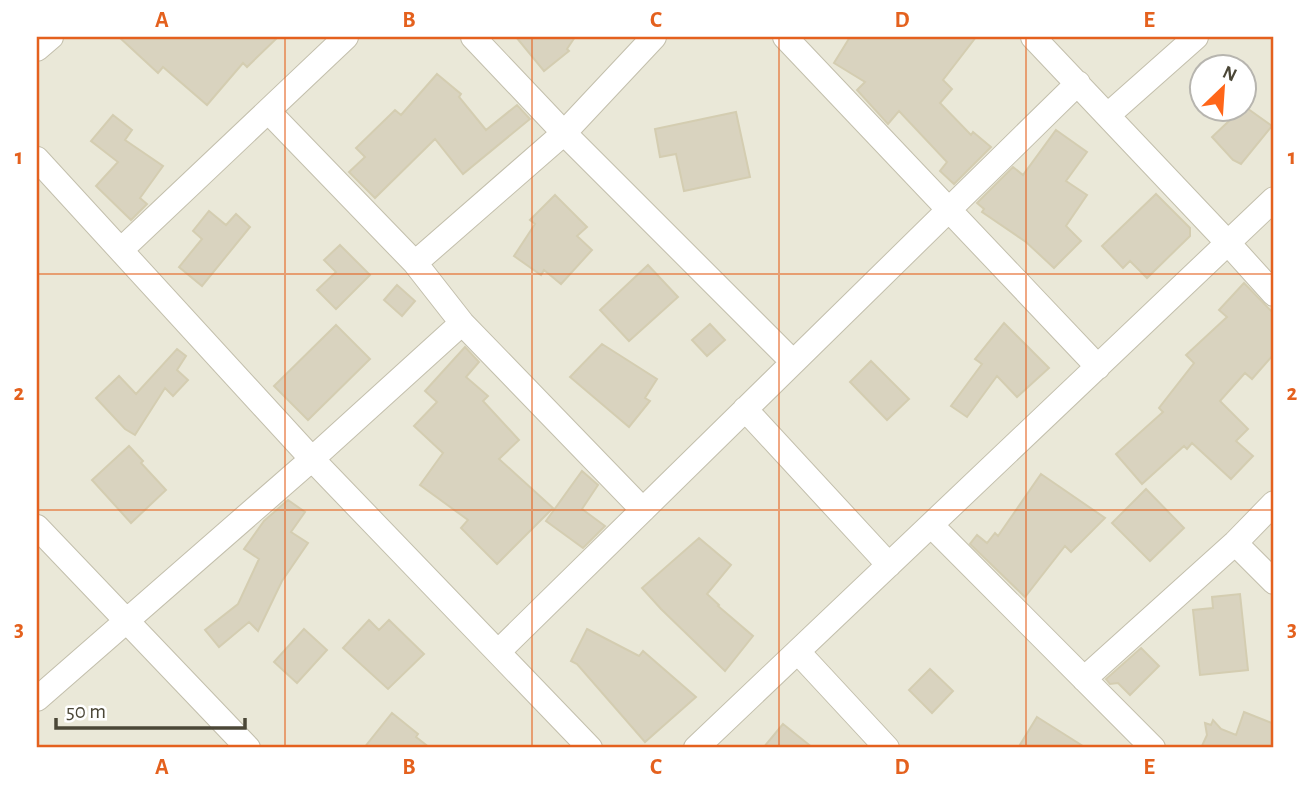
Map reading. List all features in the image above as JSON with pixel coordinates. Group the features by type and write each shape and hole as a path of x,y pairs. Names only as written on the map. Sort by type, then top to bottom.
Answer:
{"street":[{"path":"37,49 51,37"},
{"path":"122,249 346,37"},
{"path":"473,37 793,362"},
{"path":"415,263 564,132 654,37"},
{"path":"785,37 1098,367"},
{"path":"1033,37 1274,294"},
{"path":"1108,116 1196,37"},
{"path":"499,651 1078,83"},
{"path":"268,111 415,263 462,323 643,510"},
{"path":"37,159 312,459 590,748"},
{"path":"696,748 1274,199"},
{"path":"37,699 312,459 462,323"},
{"path":"745,409 889,565"},
{"path":"1084,679 1235,543 1274,503"},
{"path":"931,525 1153,748"},
{"path":"37,527 248,748"},
{"path":"1235,543 1274,582"},
{"path":"798,652 887,748"}],"shaded area":[{"path":"37,37 1274,37 1274,748 37,748"}],"building":[{"path":"119,37 278,37 247,67 243,63 207,105 163,67 158,73"},
{"path":"516,37 575,37 567,49 569,51 544,71"},
{"path":"850,37 976,37 943,80 952,89 940,103 971,135 973,132 991,147 954,184 940,171 947,162 899,111 888,124 857,90 865,82 834,63"},
{"path":"437,74 461,94 459,97 486,130 517,105 530,119 463,174 435,139 375,198 349,172 365,157 356,148 395,110 401,115"},
{"path":"736,112 750,177 684,191 676,154 660,157 655,129"},
{"path":"113,115 132,130 125,140 163,166 140,198 147,204 131,220 96,186 118,162 91,141"},
{"path":"1258,116 1272,126 1241,164 1233,160 1212,137 1228,122 1258,122"},
{"path":"1056,130 1087,152 1066,181 1087,195 1066,226 1081,241 1054,268 1026,242 982,212 984,209 977,203 1013,167 1023,175"},
{"path":"1156,194 1190,228 1190,236 1147,278 1130,261 1123,268 1102,246"},
{"path":"555,195 587,227 577,236 592,250 561,284 544,270 541,275 514,256 535,224 530,220"},
{"path":"209,211 226,225 236,214 250,227 202,286 179,267 202,239 193,231"},
{"path":"340,245 370,275 336,309 317,290 336,272 324,260"},
{"path":"648,265 678,297 629,341 600,310"},
{"path":"1244,283 1274,314 1274,354 1252,379 1245,373 1220,401 1248,429 1236,441 1253,456 1231,479 1192,443 1187,449 1184,446 1142,484 1116,454 1163,412 1159,408 1194,363 1186,355 1227,317 1219,310"},
{"path":"397,285 415,301 402,316 384,300"},
{"path":"1004,323 1049,368 1017,397 997,376 967,417 951,406 982,364 975,359"},
{"path":"710,324 725,340 707,356 692,340"},
{"path":"336,325 370,359 308,420 274,386"},
{"path":"602,344 657,379 645,398 650,401 629,427 570,377"},
{"path":"465,347 479,362 466,377 488,396 483,401 519,440 499,459 553,508 497,564 461,528 468,520 420,485 443,453 414,426 437,402 425,391"},
{"path":"177,349 186,356 177,370 188,380 173,396 165,388 135,435 125,429 96,398 119,376 136,394"},
{"path":"871,361 909,399 887,420 850,382"},
{"path":"129,446 166,490 131,523 92,480"},
{"path":"582,471 598,485 582,509 605,526 583,548 546,521"},
{"path":"1041,474 1105,518 1071,552 1065,546 1025,597 970,544 977,535 987,543 995,533 998,536"},
{"path":"1146,489 1184,528 1150,561 1112,523"},
{"path":"288,500 305,512 291,532 308,543 282,581 258,631 249,622 219,647 205,630 238,604 259,559 244,549 264,521"},
{"path":"699,538 731,565 707,594 753,636 725,671 642,588"},
{"path":"1240,594 1248,670 1200,675 1193,610 1213,608 1212,597"},
{"path":"369,620 379,630 389,620 424,654 388,689 343,648"},
{"path":"304,629 327,650 297,683 274,662"},
{"path":"587,629 639,656 643,651 696,697 645,742 577,664 571,661"},
{"path":"1141,648 1159,666 1130,695 1118,683 1110,684 1106,679"},
{"path":"930,669 953,691 932,713 909,690"},
{"path":"1244,712 1274,724 1274,748 1201,748 1207,735 1205,723 1211,725 1213,720 1221,729 1236,735"},
{"path":"392,713 418,734 416,737 430,748 364,748"},
{"path":"1037,717 1086,748 1018,748"},
{"path":"783,724 813,748 763,748"}]}
